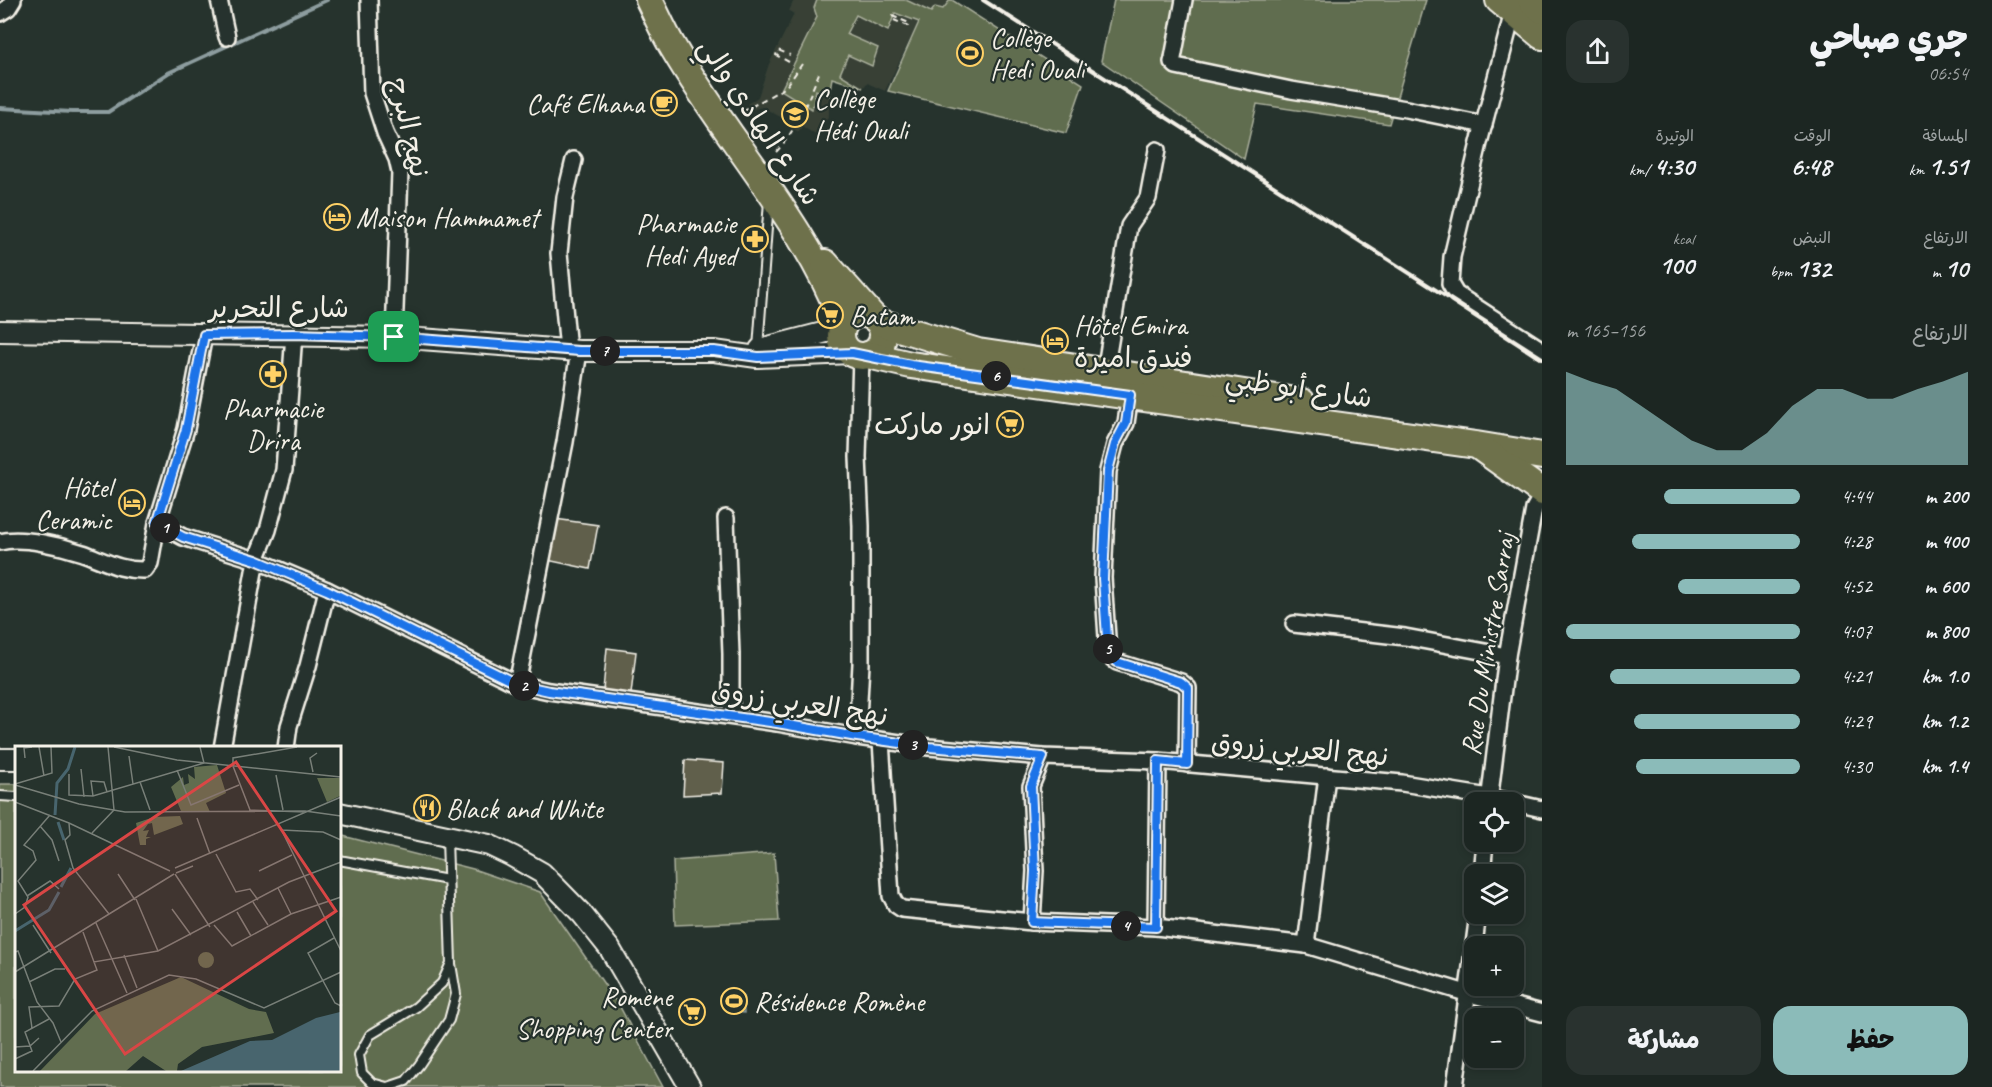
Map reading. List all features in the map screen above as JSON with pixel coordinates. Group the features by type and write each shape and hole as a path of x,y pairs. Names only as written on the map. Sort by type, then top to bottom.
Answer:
{"main road":[{"name":"شارع الهادي والي","path":"649,0 674,49 805,243 834,299 843,326"},
{"path":"1516,3 1542,10"},
{"path":"1516,3 1542,36"},
{"name":"شارع الهادي والي","path":"805,243 876,319"},
{"path":"857,314 865,314 876,319 883,329 883,338 876,351 861,355 842,342 843,326 849,318 857,314"},
{"name":"شارع أبو ظبي","path":"876,319 978,352 1105,372 1194,395 1542,456"},
{"name":"شارع أبو ظبي","path":"861,355 911,365 1130,395 1194,395 1542,440"},
{"path":"1476,444 1542,494"}],"street":[{"path":"0,13 8,8 13,0"},
{"path":"219,0 227,37"},
{"name":"نهج البرج","path":"369,0 372,93 400,172 394,337"},
{"path":"1184,0 1172,62 1176,66 1291,90 1406,109 1484,125"},
{"path":"1516,3 1452,257 1450,284 1456,294 1542,350"},
{"path":"1105,372 1129,226 1148,198 1156,150"},
{"path":"517,684 565,442 574,351 559,253 565,197 574,160"},
{"name":"شارع التحرير","path":"758,353 843,326"},
{"name":"شارع التحرير","path":"0,331 204,335 294,334 394,337 574,351 861,355"},
{"path":"222,746 256,560 268,530 284,470 294,334"},
{"path":"0,543 16,540 63,548 83,553 117,568 146,570 150,563 157,523 186,429 204,335"},
{"path":"857,737 861,664 861,526 858,457 861,355"},
{"path":"1130,395 1126,423 1115,444 1108,471 1103,579 1108,652 1117,662 1187,685 1187,764"},
{"name":"Rue Du Ministre Sarraj","path":"1490,792 1507,656 1534,509 1542,494"},
{"path":"726,518 731,716"},
{"name":"نهج العربي زروق","path":"157,523 198,543 256,560 327,590 517,684 549,691 731,716 929,747 1043,757 1158,761 1327,776 1402,783 1464,795"},
{"path":"286,746 291,717 308,666 327,590"},
{"path":"1294,624 1405,637 1507,656"},
{"path":"881,741 891,896 896,905 902,909 1032,922 1156,927 1306,945 1464,992"},
{"path":"1032,922 1035,871 1031,786 1043,757"},
{"path":"1156,927 1158,761"},
{"path":"1306,945 1327,776"},
{"name":"نهج العربي زروق","path":"1524,807 1542,810"},
{"path":"340,813 489,845 542,873 582,914 610,949 690,1087"},
{"path":"1455,1087 1466,996"},
{"path":"1477,996 1542,1013"}],"lane":[{"path":"758,353 770,192"},
{"path":"0,796 15,797"},
{"path":"447,835 451,964 456,994 449,1020 406,1081 388,1087 372,1083 362,1073 359,1055 370,1035 416,1007 442,983 451,964"},
{"path":"340,860 448,880"}],"path":[{"path":"892,16 909,23 908,26 894,20"},
{"path":"789,62 776,55 778,50 790,55"},
{"path":"742,112 786,87 802,64"},
{"path":"776,152 787,140 820,71"}],"shaded area":[{"path":"794,0 817,0 814,8 817,17 781,90 812,108 816,89 829,96 829,115 817,136 802,126 799,132 788,126 790,122 762,107 751,110 747,104 758,97 769,64 794,14 789,11"},
{"name":"Collège Hedi Ouali","path":"906,0 950,0 943,9 932,12"},
{"name":"Collège Hedi Ouali","path":"895,13 919,21 885,91 867,83 863,88 840,74 848,54 878,49 846,34 856,15 888,31"}],"green space":[{"name":"Collège Hedi Ouali","path":"817,0 906,0 931,12 935,7 943,9 952,0 1083,84 1066,133 888,91 919,22 895,13 888,31 856,15 846,34 878,48 872,66 848,55 840,74 863,88 832,78 829,96 816,90 812,109 781,90 817,17 814,8"},
{"path":"1114,0 1426,0 1389,124 1257,104 1244,159 1101,61"},
{"path":"0,784 15,784 15,1072 340,1072 340,835 473,869 540,892 620,1007 663,1087 0,1087"},
{"path":"774,853 779,921 675,925 673,861"}],"water":[{"name":"Résidence Romène","path":"731,988 743,996 744,1013 728,1011 723,997 730,997 725,990"}],"building":[{"path":"555,519 598,525 590,569 547,560"},
{"path":"607,648 636,652 631,694 603,690"},
{"path":"685,760 724,763 722,793 683,795"}],"waterway":[{"path":"0,108 108,112 168,73 327,0"}],"railway":[{"path":"983,0 1542,358"}],"place":[{"name":"Collège Hedi Ouali","path":"970,53"},
{"name":"Café Elhana","path":"664,103"},
{"name":"Collège Hédi Ouali","path":"795,114"},
{"name":"Maison Hammamet","path":"337,217"},
{"name":"Pharmacie Hedi Ayed","path":"755,239"},
{"name":"Batam","path":"830,315"},
{"name":"Hôtel Emira فندق اميرة","path":"1055,341"},
{"name":"Pharmacie Drira","path":"273,374"},
{"name":"انور ماركت","path":"1010,424"},
{"name":"Hôtel Ceramic","path":"132,503"},
{"name":"Black and White","path":"427,808"},
{"name":"Résidence Romène","path":"734,1001"},
{"name":"Romène Shopping Center","path":"692,1012"}],"route":[{"path":"294,334 394,337 579,351 714,351 758,357 852,353 911,365 1130,395 1126,423 1115,444 1108,471 1103,579 1108,652 1117,662 1185,683 1188,688 1187,764 1158,761 1156,927 1032,922 1035,871 1031,786 1034,774 1043,757 929,747 549,691 517,684 327,590 256,560 198,543 171,532 157,523 186,429 204,335 294,334"}]}
